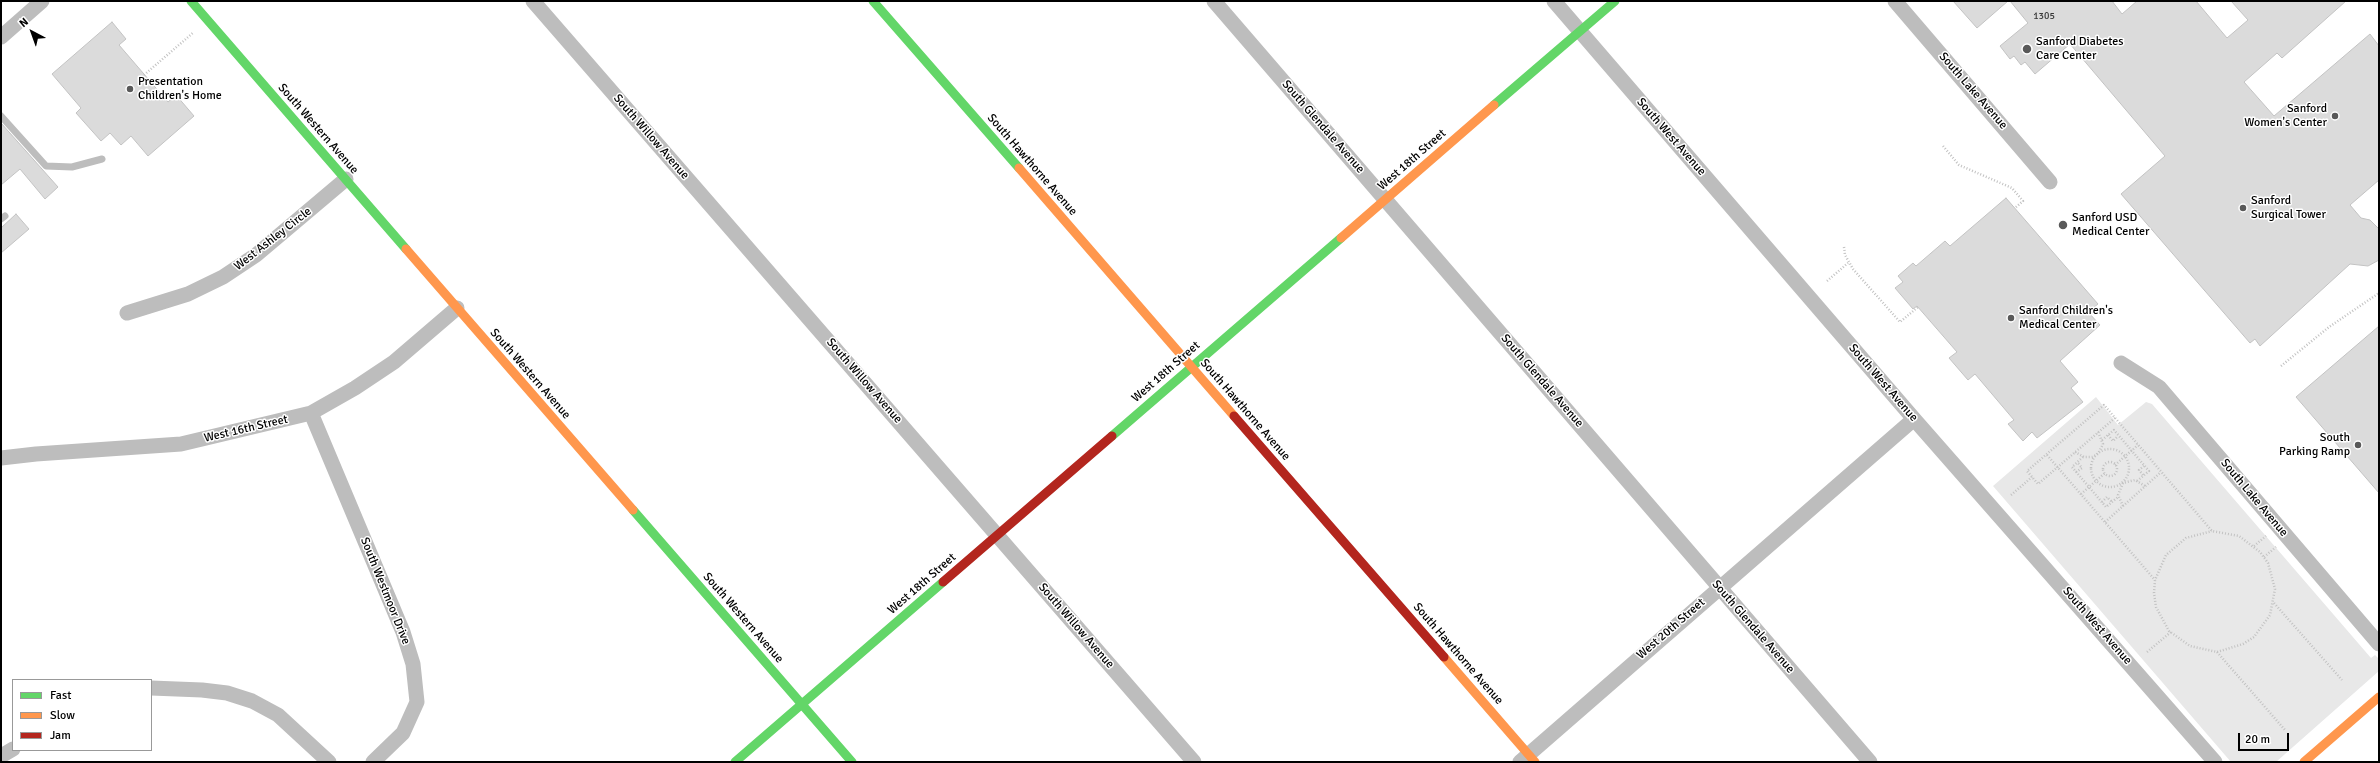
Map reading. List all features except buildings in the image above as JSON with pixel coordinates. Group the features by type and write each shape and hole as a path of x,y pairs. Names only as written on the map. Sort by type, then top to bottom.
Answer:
{"street":[{"path":"1,37 42,1"},
{"name":"South Western Avenue","path":"191,1 852,762"},
{"name":"South Willow Avenue","path":"533,1 1194,762"},
{"name":"South Hawthorne Avenue","path":"873,1 1191,366 1528,759"},
{"name":"South Glendale Avenue","path":"1214,1 1870,762"},
{"name":"South West Avenue","path":"1554,1 1914,419 2215,762"},
{"name":"West 18th Street","path":"736,762 1385,198 1615,1"},
{"name":"South Lake Avenue","path":"1895,1 2050,182"},
{"name":"West Ashley Circle","path":"127,313 188,294 223,277 256,255 346,179"},
{"name":"West 16th Street","path":"1,458 36,454 181,444 311,413 355,388 394,362 457,308"},
{"name":"South Lake Avenue","path":"2121,363 2159,386 2379,644"},
{"name":"South Westmoor Drive","path":"311,413 403,632 413,664 416,702 403,733 373,762"},
{"name":"West 20th Street","path":"1528,759 1719,588 1914,419"},
{"path":"152,688 202,690 227,693 252,701 278,715 329,762"},
{"path":"2304,762 2379,697"},
{"path":"1,756 12,750"}],"lane":[{"path":"1,116 46,166 72,167 102,159"}],"path":[{"path":"144,75 208,20"},
{"path":"1942,146 1959,165 2012,188 2023,201 2015,208"},
{"path":"1844,247 1848,263 1900,322 1918,307"},
{"path":"1827,281 1848,263"},
{"path":"2281,366 2328,327 2379,293"},
{"path":"2115,418 2038,484 2027,471 2104,405 2212,531"},
{"path":"2098,432 2102,440 2102,448 2092,464 2093,475 2096,481 2109,488 2123,483 2137,481 2149,471 2114,430 2102,440"},
{"path":"2108,435 2113,441 2118,436"},
{"path":"2081,494 2105,473 2114,474 2117,469 2116,465 2138,445"},
{"path":"2075,452 2083,457 2092,457 2109,449 2120,452 2125,456 2129,469 2118,491 2118,497 2123,506"},
{"path":"2047,455 2155,580"},
{"path":"2083,457 2072,467 2106,507 2118,497"},
{"path":"2076,472 2082,468 2077,462"},
{"path":"2105,473 2103,468 2106,464 2110,462 2116,465"},
{"path":"2143,475 2139,470 2144,466"},
{"path":"2105,522 2161,472"},
{"path":"2011,495 2032,477"},
{"path":"2137,481 2145,486"},
{"path":"2102,502 2107,497 2112,502"},
{"path":"2212,531 2239,536 2260,552 2273,575 2275,589 2274,602 2263,627 2254,637 2242,644 2216,652 2190,646 2170,632 2161,619 2156,607 2155,580 2166,555 2175,545 2186,538 2212,531"},
{"path":"2274,602 2342,680"},
{"path":"2148,652 2170,632"},
{"path":"2216,652 2285,730"}],"shaded area":[{"path":"2096,397 2118,425 2146,402 2152,404 2371,658 2375,655 2379,659 2379,671 2276,762 2231,762 1993,486"}],"traffic: fast":[{"path":"191,1 406,249"},
{"path":"873,1 1019,168"},
{"path":"1494,105 1615,1"},
{"path":"1112,436 1341,238"},
{"path":"633,510 852,762"},
{"path":"735,762 943,582"}],"traffic: slow":[{"path":"1341,238 1494,105"},
{"path":"1019,168 1234,416"},
{"path":"406,249 633,510"},
{"path":"1444,657 1535,762"},
{"path":"2304,762 2379,697"}],"traffic: jam":[{"path":"1234,416 1444,657"},
{"path":"943,582 1112,436"}],"place":[{"name":"Sanford Diabetes Care Center","path":"2027,49"},
{"name":"Presentation Children's Home","path":"130,89"},
{"name":"Sanford Women's Center","path":"2335,116"},
{"name":"Sanford Surgical Tower","path":"2243,208"},
{"name":"Sanford USD Medical Center","path":"2063,225"},
{"name":"Sanford Children's Medical Center","path":"2011,318"},
{"name":"South Parking Ramp","path":"2358,445"}]}
